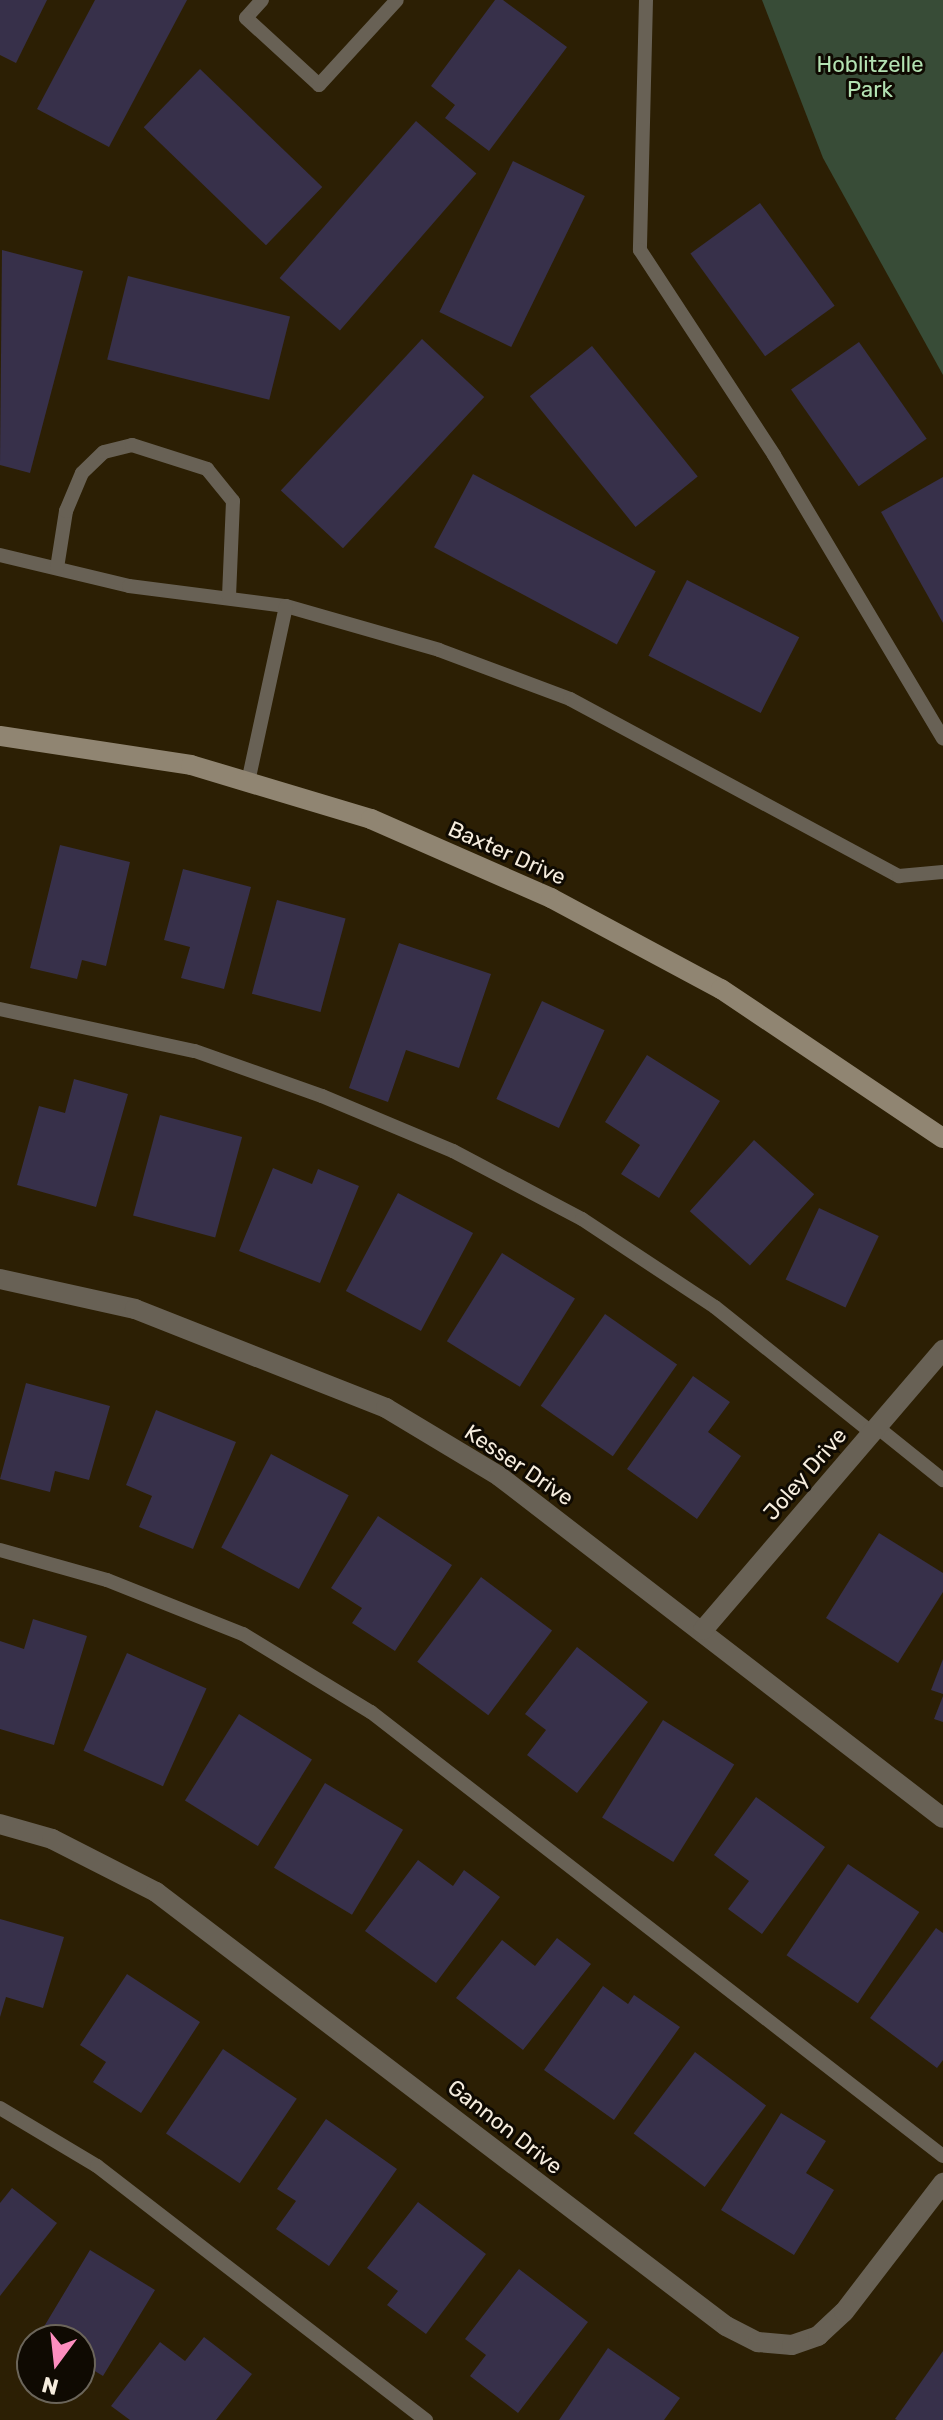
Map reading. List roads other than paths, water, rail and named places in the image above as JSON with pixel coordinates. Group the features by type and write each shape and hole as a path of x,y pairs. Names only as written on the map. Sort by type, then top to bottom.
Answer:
{"street":[{"name":"Baxter Drive","path":"0,736 191,765 371,819 551,898 721,989 943,1138"},
{"name":"Kesser Drive","path":"0,1279 135,1309 386,1408 499,1476 703,1630 943,1818"},
{"name":"Joley Drive","path":"703,1630 943,1350"},
{"name":"Gannon Drive","path":"0,1824 52,1839 156,1892 726,2326 758,2342 792,2345 818,2336 844,2312 943,2183"}],"lane":[{"path":"262,0 246,18 319,85 397,0"},
{"path":"646,0 640,250 774,455 943,738"},
{"path":"57,568 66,511 82,473 104,452 132,445 207,469 233,501 229,598"},
{"path":"0,555 129,586 286,606 439,650 570,699 899,876 943,872"},
{"path":"248,782 286,606"},
{"path":"0,1009 195,1051 322,1096 453,1151 582,1219 715,1307 943,1480"},
{"path":"0,1550 107,1580 243,1634 371,1712 943,2156"},
{"path":"0,2108 97,2166 426,2420"}],"park label":[{"name":"Hoblitzelle Park","path":"870,76"}]}
